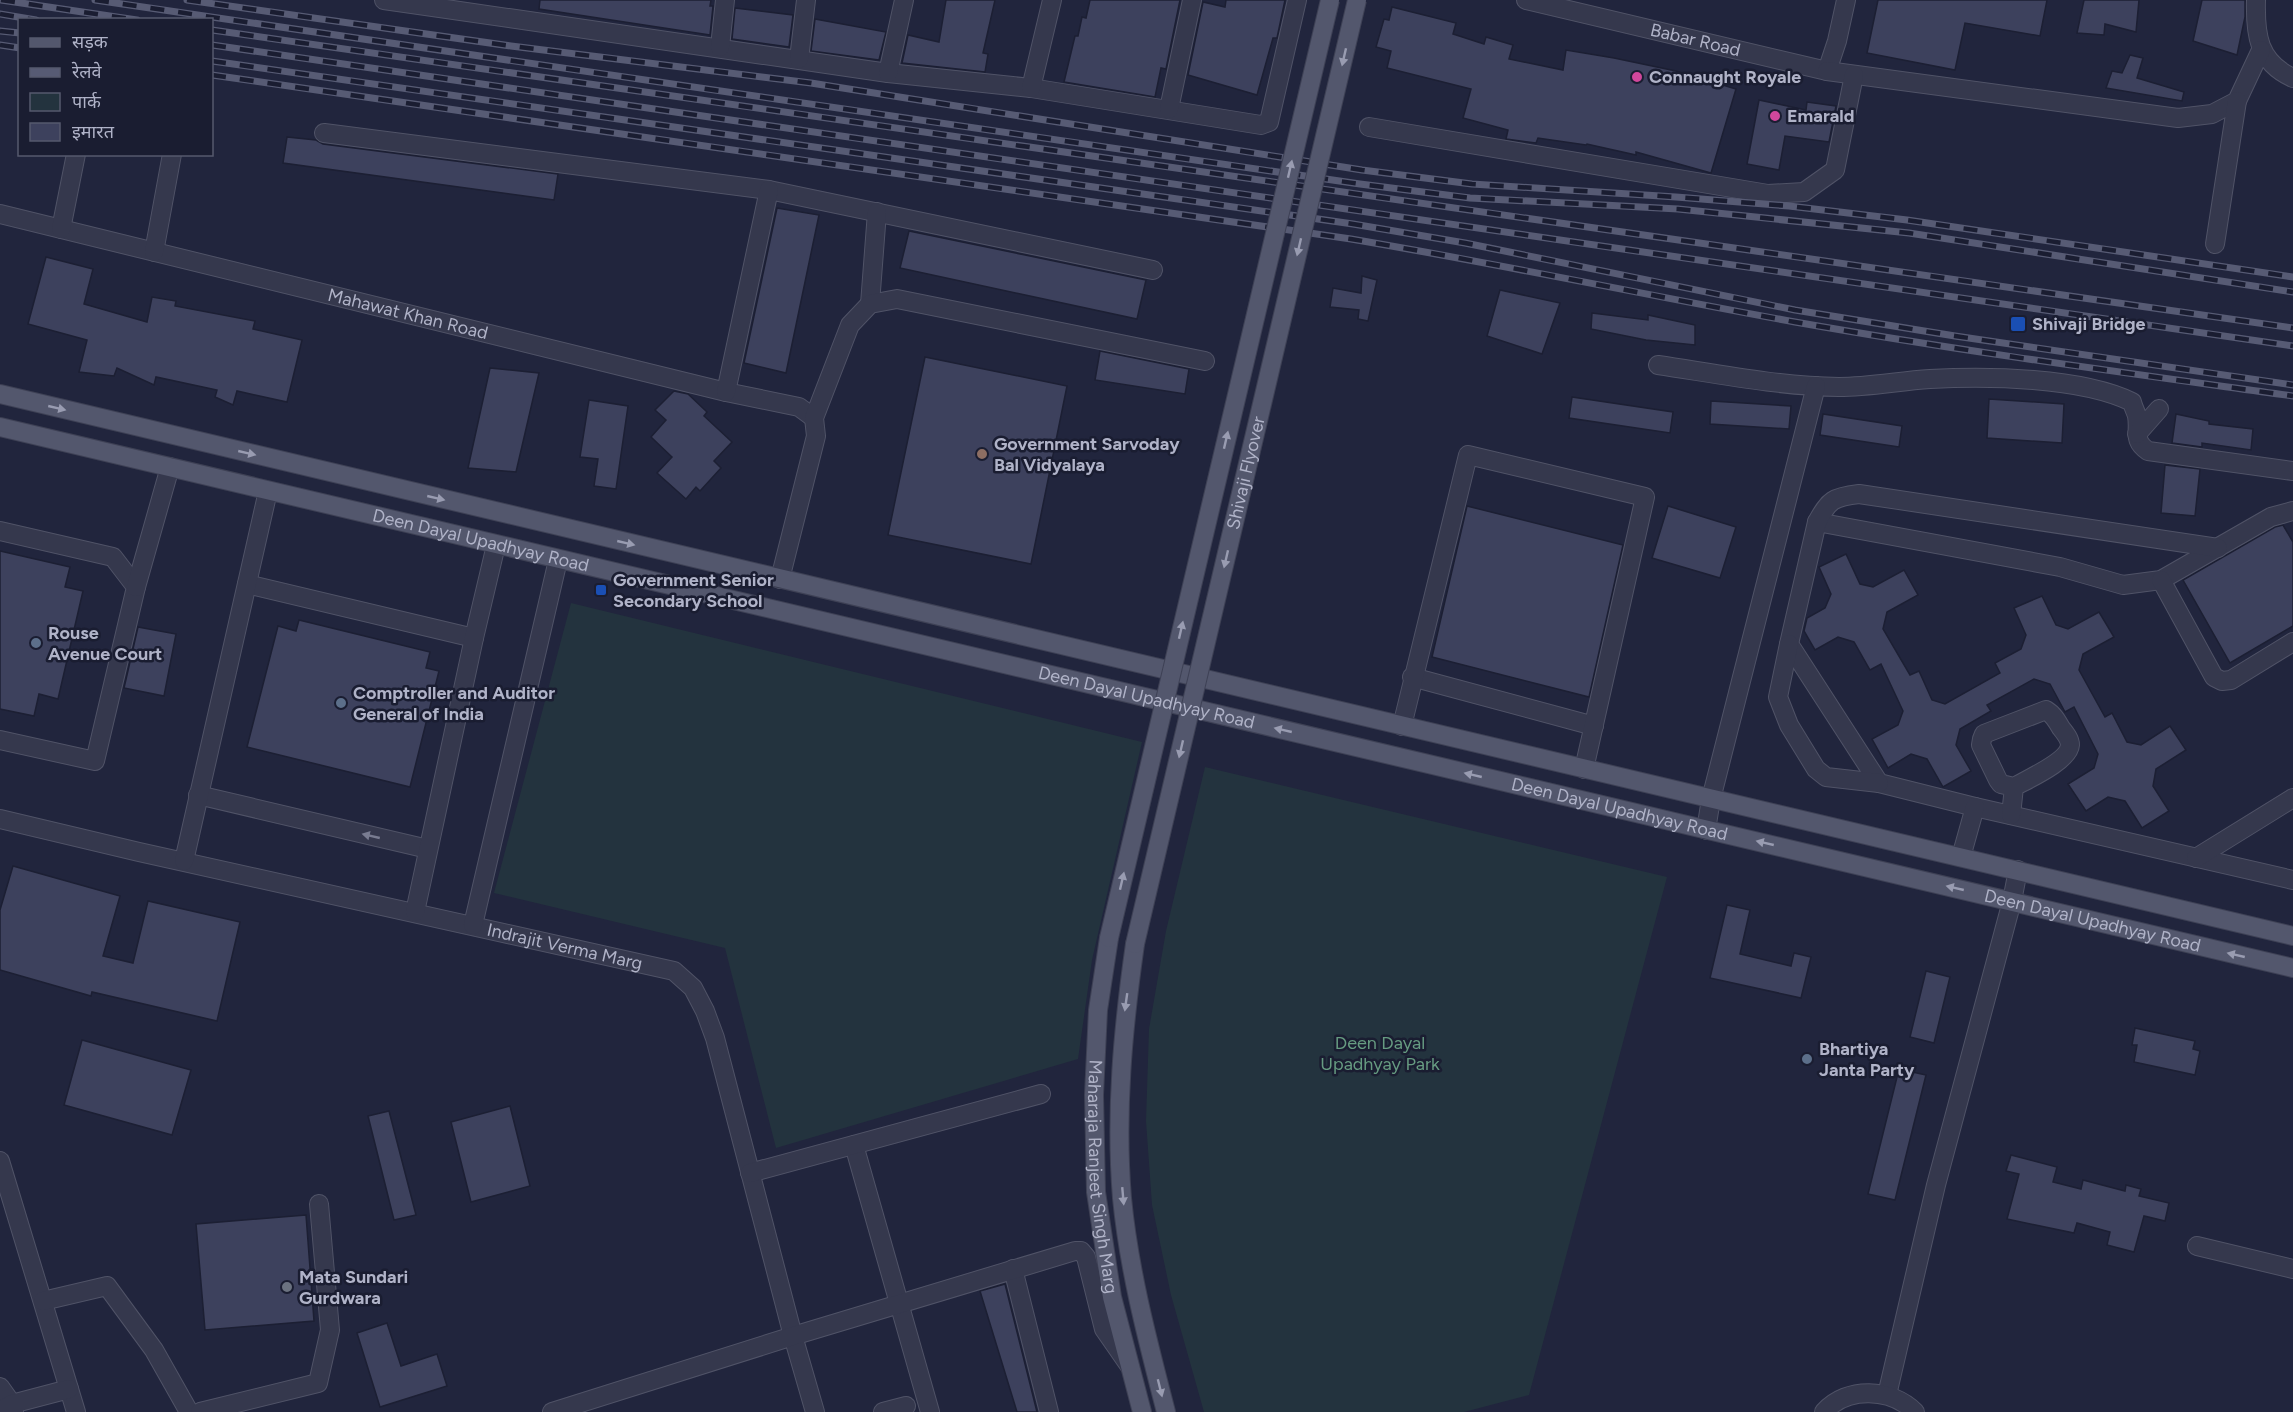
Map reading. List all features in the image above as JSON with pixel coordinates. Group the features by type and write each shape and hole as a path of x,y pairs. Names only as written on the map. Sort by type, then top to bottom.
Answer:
{"main road":[{"name":"Shivaji Flyover","path":"1109,938 1330,0"},
{"name":"Shivaji Flyover","path":"1135,944 1357,0"},
{"name":"Deen Dayal Upadhyay Road","path":"0,394 2293,936"},
{"name":"Deen Dayal Upadhyay Road","path":"0,427 2293,968"},
{"name":"Maharaja Ranjeet Singh Marg","path":"1109,938 1098,1010 1094,1085 1096,1192 1112,1297 1142,1412"},
{"name":"Maharaja Ranjeet Singh Marg","path":"1135,944 1124,1016 1120,1101 1122,1198 1138,1302 1166,1412"}],"street":[{"path":"384,0 888,73 1031,88 1261,125 1269,122 1297,0"},
{"path":"720,47 726,0"},
{"path":"799,59 806,0"},
{"path":"888,73 904,0"},
{"path":"1031,88 1052,0"},
{"path":"1168,109 1192,0"},
{"name":"Babar Road","path":"1526,0 1827,71 1854,75 2178,118 2212,114 2237,101"},
{"path":"1827,71 1837,41 1846,0"},
{"path":"2256,0 2261,50 2272,66 2293,78"},
{"path":"2215,244 2237,101 2261,50"},
{"path":"1369,127 1768,194 1804,192 1835,170 1854,75"},
{"path":"324,133 769,190 1153,270"},
{"path":"61,229 76,156"},
{"path":"154,252 172,156"},
{"path":"726,392 769,190"},
{"path":"870,304 877,212"},
{"name":"Mahawat Khan Road","path":"0,214 726,392 800,407 814,418"},
{"path":"780,579 816,436 814,418 849,325 870,304 897,299 1205,361"},
{"path":"1658,365 1783,384 1816,386 1841,387 1929,379 1998,379 2078,385 2115,394 2132,402 2137,417 2140,446 2148,451 2293,471"},
{"path":"1706,830 1711,799 1816,386"},
{"path":"2137,434 2159,409"},
{"path":"1402,726 1412,677 1468,455 1645,497 1584,769"},
{"path":"0,740 95,761 136,587 170,467"},
{"path":"184,861 268,491"},
{"path":"2218,548 1859,494 1842,496 1826,505 1816,522 1778,697 1789,725 1816,769 1826,777 1879,783 2293,880"},
{"path":"1816,522 2060,567 2123,585 2161,580 2271,517 2291,514"},
{"path":"0,531 113,557 136,587"},
{"path":"415,912 496,545"},
{"path":"473,924 558,560"},
{"path":"2161,580 2214,677 2222,681 2230,680 2293,642"},
{"path":"247,584 474,638"},
{"path":"1789,644 1879,783"},
{"path":"1412,677 1594,726"},
{"path":"2046,710 2052,713 2069,739 2070,745 2067,752 2047,769 2013,788 2001,784 1998,780 1982,745 1984,734 2046,710"},
{"path":"2011,815 2013,788"},
{"path":"198,795 428,849"},
{"path":"2196,858 2293,798"},
{"path":"1961,857 1975,807"},
{"name":"Indrajit Verma Marg","path":"0,819 674,971 693,988 715,1038 815,1412"},
{"path":"1887,1395 1936,1185 2012,901 2018,870"},
{"path":"750,1173 1041,1094"},
{"path":"854,1145 930,1412"},
{"path":"0,1161 76,1412"},
{"path":"200,1412 318,1383 330,1330 319,1204"},
{"path":"2197,1246 2293,1269"},
{"path":"552,1412 586,1407 793,1336 1075,1251 1084,1254 1104,1329 1130,1367"},
{"path":"1012,1269 1049,1412"},
{"path":"43,1301 107,1286 154,1350 189,1412"},
{"path":"0,1387 9,1409 69,1389"},
{"path":"1824,1412 1829,1406 1849,1396 1868,1393 1887,1395 1908,1405 1915,1412"},
{"path":"883,1412 906,1406"}],"green space":[{"path":"571,603 1142,742 1092,960 1078,1059 776,1148 725,948 494,893"},
{"name":"Deen Dayal Upadhyay Park","path":"1205,767 1667,877 1529,1395 1464,1412 1204,1412 1171,1295 1152,1205 1146,1121 1149,1029 1166,931"}],"building":[{"path":"540,0 711,0 710,6 713,6 710,35 539,9"},
{"path":"946,0 995,0 983,53 988,54 985,72 902,63 908,35 939,42"},
{"path":"1090,0 1180,0 1166,69 1161,68 1155,97 1064,82 1075,36 1078,36 1082,17 1086,18"},
{"path":"1226,0 1285,0 1277,38 1273,38 1257,95 1188,75 1203,2 1225,7"},
{"path":"1878,0 2047,0 2040,36 1965,23 1955,70 1867,53"},
{"path":"2084,0 2139,0 2136,32 2105,24 2104,35 2077,33"},
{"path":"2202,0 2245,0 2245,17 2237,55 2193,41"},
{"path":"1392,7 1456,23 1453,34 1484,44 1486,37 1513,45 1509,59 1563,70 1566,50 1676,71 1736,89 1711,173 1636,152 1636,155 1587,144 1538,138 1536,143 1506,139 1508,130 1463,118 1471,89 1387,68 1391,51 1376,47 1384,19 1389,20"},
{"path":"735,8 793,15 789,47 732,39"},
{"path":"815,19 886,32 879,60 811,51"},
{"path":"2130,55 2143,58 2137,78 2184,92 2182,101 2106,88 2112,71 2122,73"},
{"path":"1759,100 1806,110 1807,102 1836,106 1829,142 1785,136 1779,170 1747,164"},
{"path":"287,137 316,140 323,144 558,174 554,200 283,163"},
{"path":"777,208 819,215 786,373 744,363"},
{"path":"909,231 1146,280 1137,319 900,268"},
{"path":"46,257 93,269 84,304 147,322 152,297 176,301 175,306 255,321 253,329 302,340 287,402 237,391 233,405 215,397 217,390 156,377 154,385 117,368 114,376 79,372 87,340 28,324"},
{"path":"1362,276 1377,280 1368,321 1358,319 1359,310 1330,307 1333,288 1361,293"},
{"path":"1500,290 1560,303 1542,354 1487,336"},
{"path":"1592,313 1648,320 1648,315 1695,325 1695,345 1646,340 1591,329"},
{"path":"1100,351 1189,369 1185,394 1095,380"},
{"path":"925,357 1067,386 1031,564 888,535"},
{"path":"490,368 539,373 516,472 468,468"},
{"path":"674,391 688,394 707,412 704,416 732,442 714,461 721,468 700,491 696,487 686,499 657,473 672,457 651,437 666,420 655,410"},
{"path":"1572,397 1673,412 1670,433 1569,418"},
{"path":"1989,399 2064,404 2062,443 1987,438"},
{"path":"589,400 628,406 616,489 594,486 598,459 580,457"},
{"path":"1711,401 1791,406 1789,429 1710,424"},
{"path":"1823,414 1902,426 1899,447 1820,435"},
{"path":"2176,414 2209,421 2209,424 2253,429 2251,450 2202,443 2202,447 2172,443"},
{"path":"2165,465 2200,469 2195,516 2161,513"},
{"path":"1467,506 1623,545 1589,697 1432,657"},
{"path":"1668,506 1736,527 1720,578 1652,558"},
{"path":"2283,525 2293,542 2293,626 2230,663 2183,580 2275,527"},
{"name":"Rouse Avenue Court","path":"0,551 70,567 65,587 83,591 58,699 39,694 34,716 0,709"},
{"path":"1846,554 1860,584 1873,587 1904,570 1918,595 1887,612 1883,629 1910,675 1919,671 1932,700 1945,704 2000,673 1995,663 2021,649 2026,635 2014,608 2042,596 2056,625 2068,629 2099,612 2114,637 2083,654 2079,670 2105,717 2112,713 2127,742 2141,745 2170,726 2186,750 2156,769 2153,786 2169,811 2142,828 2125,801 2108,797 2086,811 2068,784 2094,768 2098,754 2074,707 2065,712 2050,684 2034,679 1987,705 1991,711 1960,729 1956,745 1971,771 1943,787 1927,759 1911,754 1888,768 1872,739 1898,725 1903,711 1881,664 1870,670 1854,642 1838,637 1815,650 1804,631 1807,618 1825,608 1831,594 1819,567"},
{"path":"299,620 430,652 426,668 439,671 410,787 247,747 278,626 296,631"},
{"path":"138,627 176,634 164,696 124,688"},
{"path":"13,866 120,896 103,956 133,963 148,901 240,922 217,1021 92,992 91,996 0,970 0,910"},
{"path":"1727,905 1750,910 1740,954 1791,966 1794,953 1811,957 1801,998 1710,978"},
{"path":"1926,971 1950,977 1934,1043 1910,1037"},
{"path":"2135,1028 2195,1041 2193,1049 2200,1051 2195,1075 2134,1062 2137,1045 2132,1045"},
{"path":"82,1040 191,1070 172,1135 64,1105"},
{"path":"1899,1069 1926,1075 1895,1200 1868,1194"},
{"path":"510,1106 530,1186 471,1202 451,1122"},
{"path":"389,1111 416,1215 394,1220 368,1116"},
{"path":"2011,1155 2057,1167 2053,1182 2081,1189 2083,1180 2125,1191 2126,1185 2141,1189 2139,1196 2169,1203 2165,1221 2144,1216 2134,1252 2107,1245 2110,1232 2077,1223 2074,1233 2007,1219 2019,1174 2006,1171"},
{"path":"306,1215 314,1321 205,1330 196,1224"},
{"path":"1005,1284 1037,1412 1017,1412 980,1291"},
{"path":"387,1323 401,1366 437,1354 447,1386 380,1407 357,1333"}],"railway":[{"path":"1,0 123,18"},
{"path":"95,0 1360,184 1470,198 1678,209 1909,233 2293,292"},
{"path":"187,0 511,46 811,83 1362,170 1472,184 1789,206 1907,220 2293,277"},
{"path":"0,14 24,18"},
{"path":"213,30 2293,328"},
{"path":"0,31 18,33"},
{"path":"0,45 18,48"},
{"path":"213,45 2293,346"},
{"path":"213,61 1353,224 1465,243 1795,310 1955,336 2293,385"},
{"path":"213,75 1351,239 1857,333 2293,396"}],"place":[{"name":"Connaught Royale","path":"1637,77"},
{"name":"Emarald","path":"1775,116"},
{"name":"Shivaji Bridge","path":"2018,324"},
{"name":"Government Sarvoday Bal Vidyalaya","path":"982,454"},
{"name":"Government Senior Secondary School","path":"601,590"},
{"name":"Rouse Avenue Court","path":"36,643"},
{"name":"Comptroller and Auditor General of India","path":"341,703"},
{"name":"Bhartiya Janta Party","path":"1807,1059"},
{"name":"Mata Sundari Gurdwara","path":"287,1287"}]}
